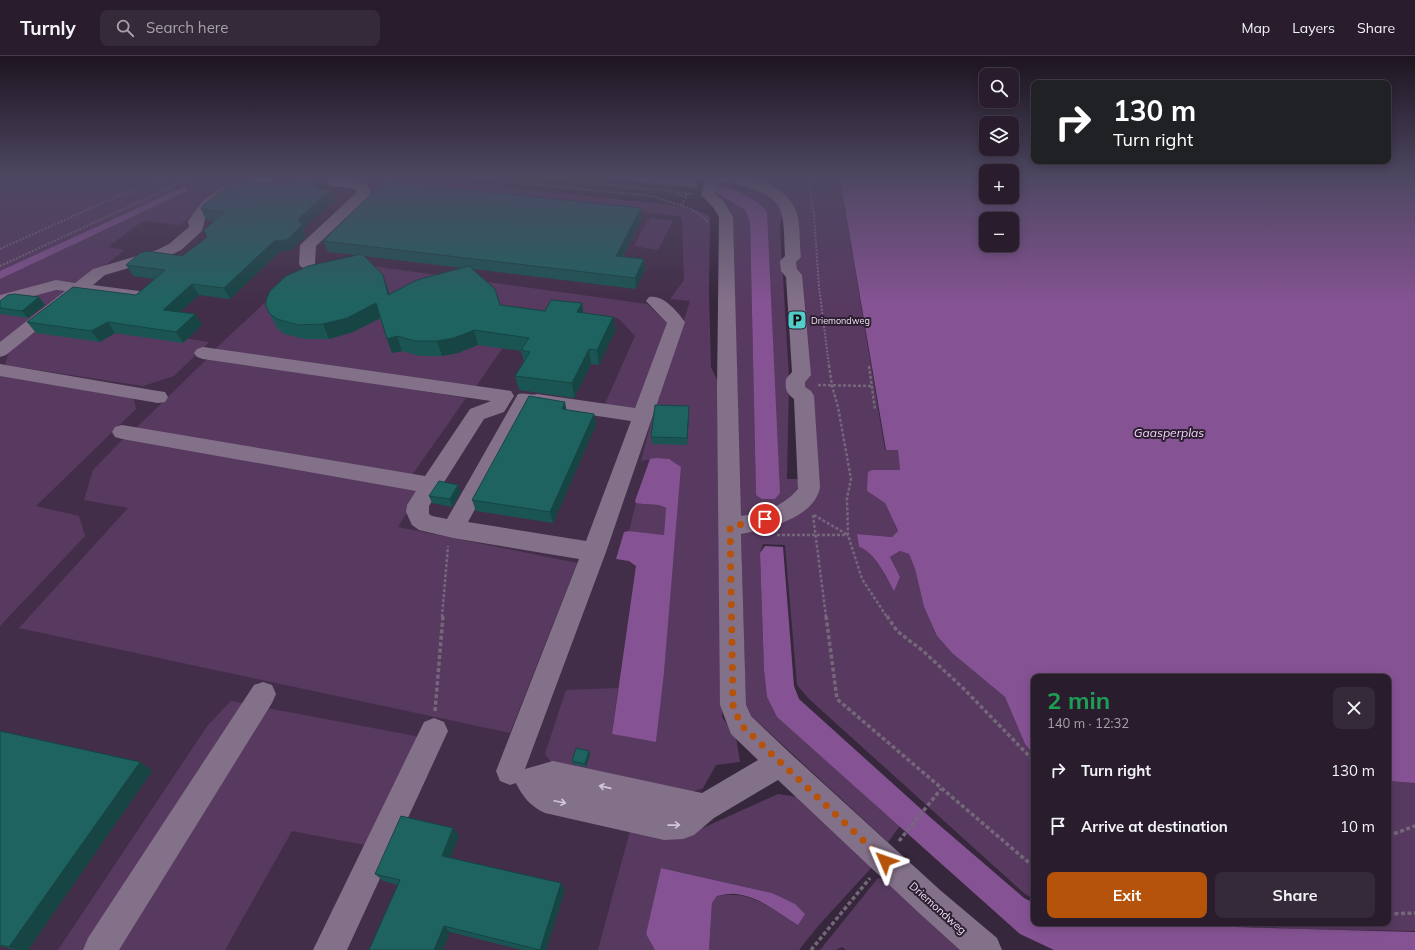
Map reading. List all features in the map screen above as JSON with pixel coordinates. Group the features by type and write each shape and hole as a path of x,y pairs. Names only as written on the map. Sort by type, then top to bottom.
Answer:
{"street":[{"path":"0,351 99,272 150,258 175,247 196,229 198,224 196,220"},
{"path":"307,264 308,245 335,220"},
{"name":"Driemondweg","path":"726,220 733,705 741,725 780,764 891,852 985,950"},
{"path":"730,527 780,515 798,504 809,491 804,396 795,390 795,379 802,375 794,275 789,271 788,261 792,257 789,220"},
{"path":"0,300 56,285 132,295"},
{"path":"510,770 594,552 676,322 655,301"},
{"path":"203,353 642,416"},
{"path":"0,370 158,397"},
{"path":"504,396 497,407 477,414 418,505 418,517 427,524 594,552"},
{"path":"453,529 525,399"},
{"path":"122,432 430,485"},
{"path":"100,950 264,694"},
{"path":"330,950 434,731"},
{"path":"704,808 780,764"}],"path":[{"path":"0,249 65,220"},
{"path":"0,266 99,220"},
{"path":"707,220 709,228"},
{"path":"814,220 819,287 832,386 838,407 851,479 847,498 848,535 862,579 897,631 923,651 963,688 1031,758"},
{"path":"869,366 875,410"},
{"path":"796,384 872,386"},
{"path":"814,515 848,535"},
{"path":"434,731 449,538 453,529"},
{"path":"848,535 815,536 837,699 1031,864"},
{"path":"810,950 941,789"},
{"path":"1391,835 1415,826"},
{"path":"1391,914 1415,913"}],"shaded area":[{"path":"0,220 187,220 180,225 143,221 108,247 125,250 81,284 0,297"},
{"path":"112,220 695,220 706,781 661,895 656,950 0,950 0,270"},
{"path":"649,220 673,221 658,250 634,246"},
{"path":"682,220 710,220 709,292 711,367 722,390 724,683 722,717 736,737 740,762 716,765 703,788 688,793 553,765 545,754 566,690 618,688 612,734 656,742 664,673 681,467 671,461 662,459 641,461 653,415 690,301 670,299 684,280"},
{"path":"731,220 749,220 750,222 756,494 762,499 767,220 781,220 780,227 789,378 787,479 803,479 793,504 737,520"},
{"path":"793,220 847,220 885,450 898,450 900,470 872,470 867,491 885,503 898,532 892,537 857,534 859,547 875,559 894,590 900,577 890,557 900,551 909,554 915,569 924,607 937,636 952,653 1005,697 1025,744 1031,751 1031,897 1025,894 809,699 797,685 785,545 763,544 760,553 764,670 767,697 777,717 900,826 888,842 746,711 741,534 798,510 799,291"},
{"path":"350,263 647,304 668,324 633,412 604,406 635,336 618,318 555,309 521,321 475,388 214,350 284,285"},
{"path":"45,289 71,292 0,347 0,302"},
{"path":"119,328 209,342 174,376 143,386 5,365 9,351 39,329 50,329 109,337"},
{"path":"209,357 466,398 412,475 134,430"},
{"path":"0,375 133,396 136,409 36,506 79,516 85,536 0,626"},
{"path":"134,438 421,489 398,527 577,563 510,733 19,628 128,508 84,500 93,470 122,440"},
{"path":"636,503 664,506 666,509 664,535 629,531"},
{"path":"231,701 251,705 91,950 58,950 208,725"},
{"path":"267,708 415,736 426,743 365,845 292,831 225,950 117,950"},
{"path":"1391,781 1415,783 1415,931 1232,926 1391,926"},
{"path":"778,794 797,797 873,866 818,926 799,950 709,950 712,903 717,896 746,896 772,908 772,893 661,868 646,934 655,950 598,950 631,827 683,837"},
{"path":"878,878 887,879 965,950 846,950 842,947 836,950 820,950"}],"water":[{"path":"112,220 126,220 0,279 0,271"},
{"path":"749,220 767,220 780,493 775,499 762,499 756,495"},
{"name":"Gaasperplas","path":"847,220 979,220 979,252 1019,252 1019,220 1415,220 1415,783 1391,781 1391,674 1031,674 1031,751 1025,744 1005,697 952,653 937,636 924,607 915,569 909,554 900,551 890,557 900,577 894,591 875,559 859,547 857,534 892,537 898,531 885,503 867,491 868,472 872,470 900,470 898,450 886,450"},
{"path":"650,459 669,459 681,467 664,673 656,742 612,734 636,566 629,561 616,559 624,532 629,531 664,535 666,508 663,506 636,503 635,501"},
{"path":"765,546 783,547 794,686 799,699 931,818 1024,898 1031,902 1031,926 1195,926 1415,932 1415,950 1054,950 1020,934 777,717 767,697 764,670 760,553"},
{"path":"661,868 772,893 795,904 805,914 798,925 768,906 744,895 726,894 717,896 712,903 709,950 655,950 646,934"}],"building":[{"path":"216,220 298,220 302,225 287,240 274,241 224,288 192,284 163,310 195,314 176,332 108,322 91,331 27,322 73,287 136,295 165,270 126,265 140,253 147,251 182,256 207,237 204,230"},
{"path":"345,220 635,220 616,256 644,259 635,278 323,241"},
{"path":"362,254 383,275 388,295 417,280 469,266 495,289 500,305 545,311 551,300 582,303 577,312 613,317 597,350 589,349 572,383 515,376 530,352 521,350 529,338 474,330 454,338 437,341 415,341 397,336 387,339 376,303 347,318 323,324 298,325 277,319 270,314 266,307 266,300 270,291 286,276 308,266"},
{"path":"14,294 39,297 22,311 0,308 0,301 8,295"},
{"path":"529,396 565,402 562,409 594,414 550,512 472,500"},
{"path":"655,405 689,406 687,438 651,437"},
{"path":"439,481 458,485 450,499 429,496"},
{"path":"0,731 140,762 9,947 0,945"},
{"path":"576,748 589,751 585,764 572,761"},
{"path":"401,816 453,828 442,856 561,883 540,950 444,926 434,950 369,950 400,880 375,874"}],"place":[{"name":"Driemondweg","path":"797,320"}],"route":[{"path":"765,519 750,524 730,527 733,705 741,725 780,764 885,861"}]}
